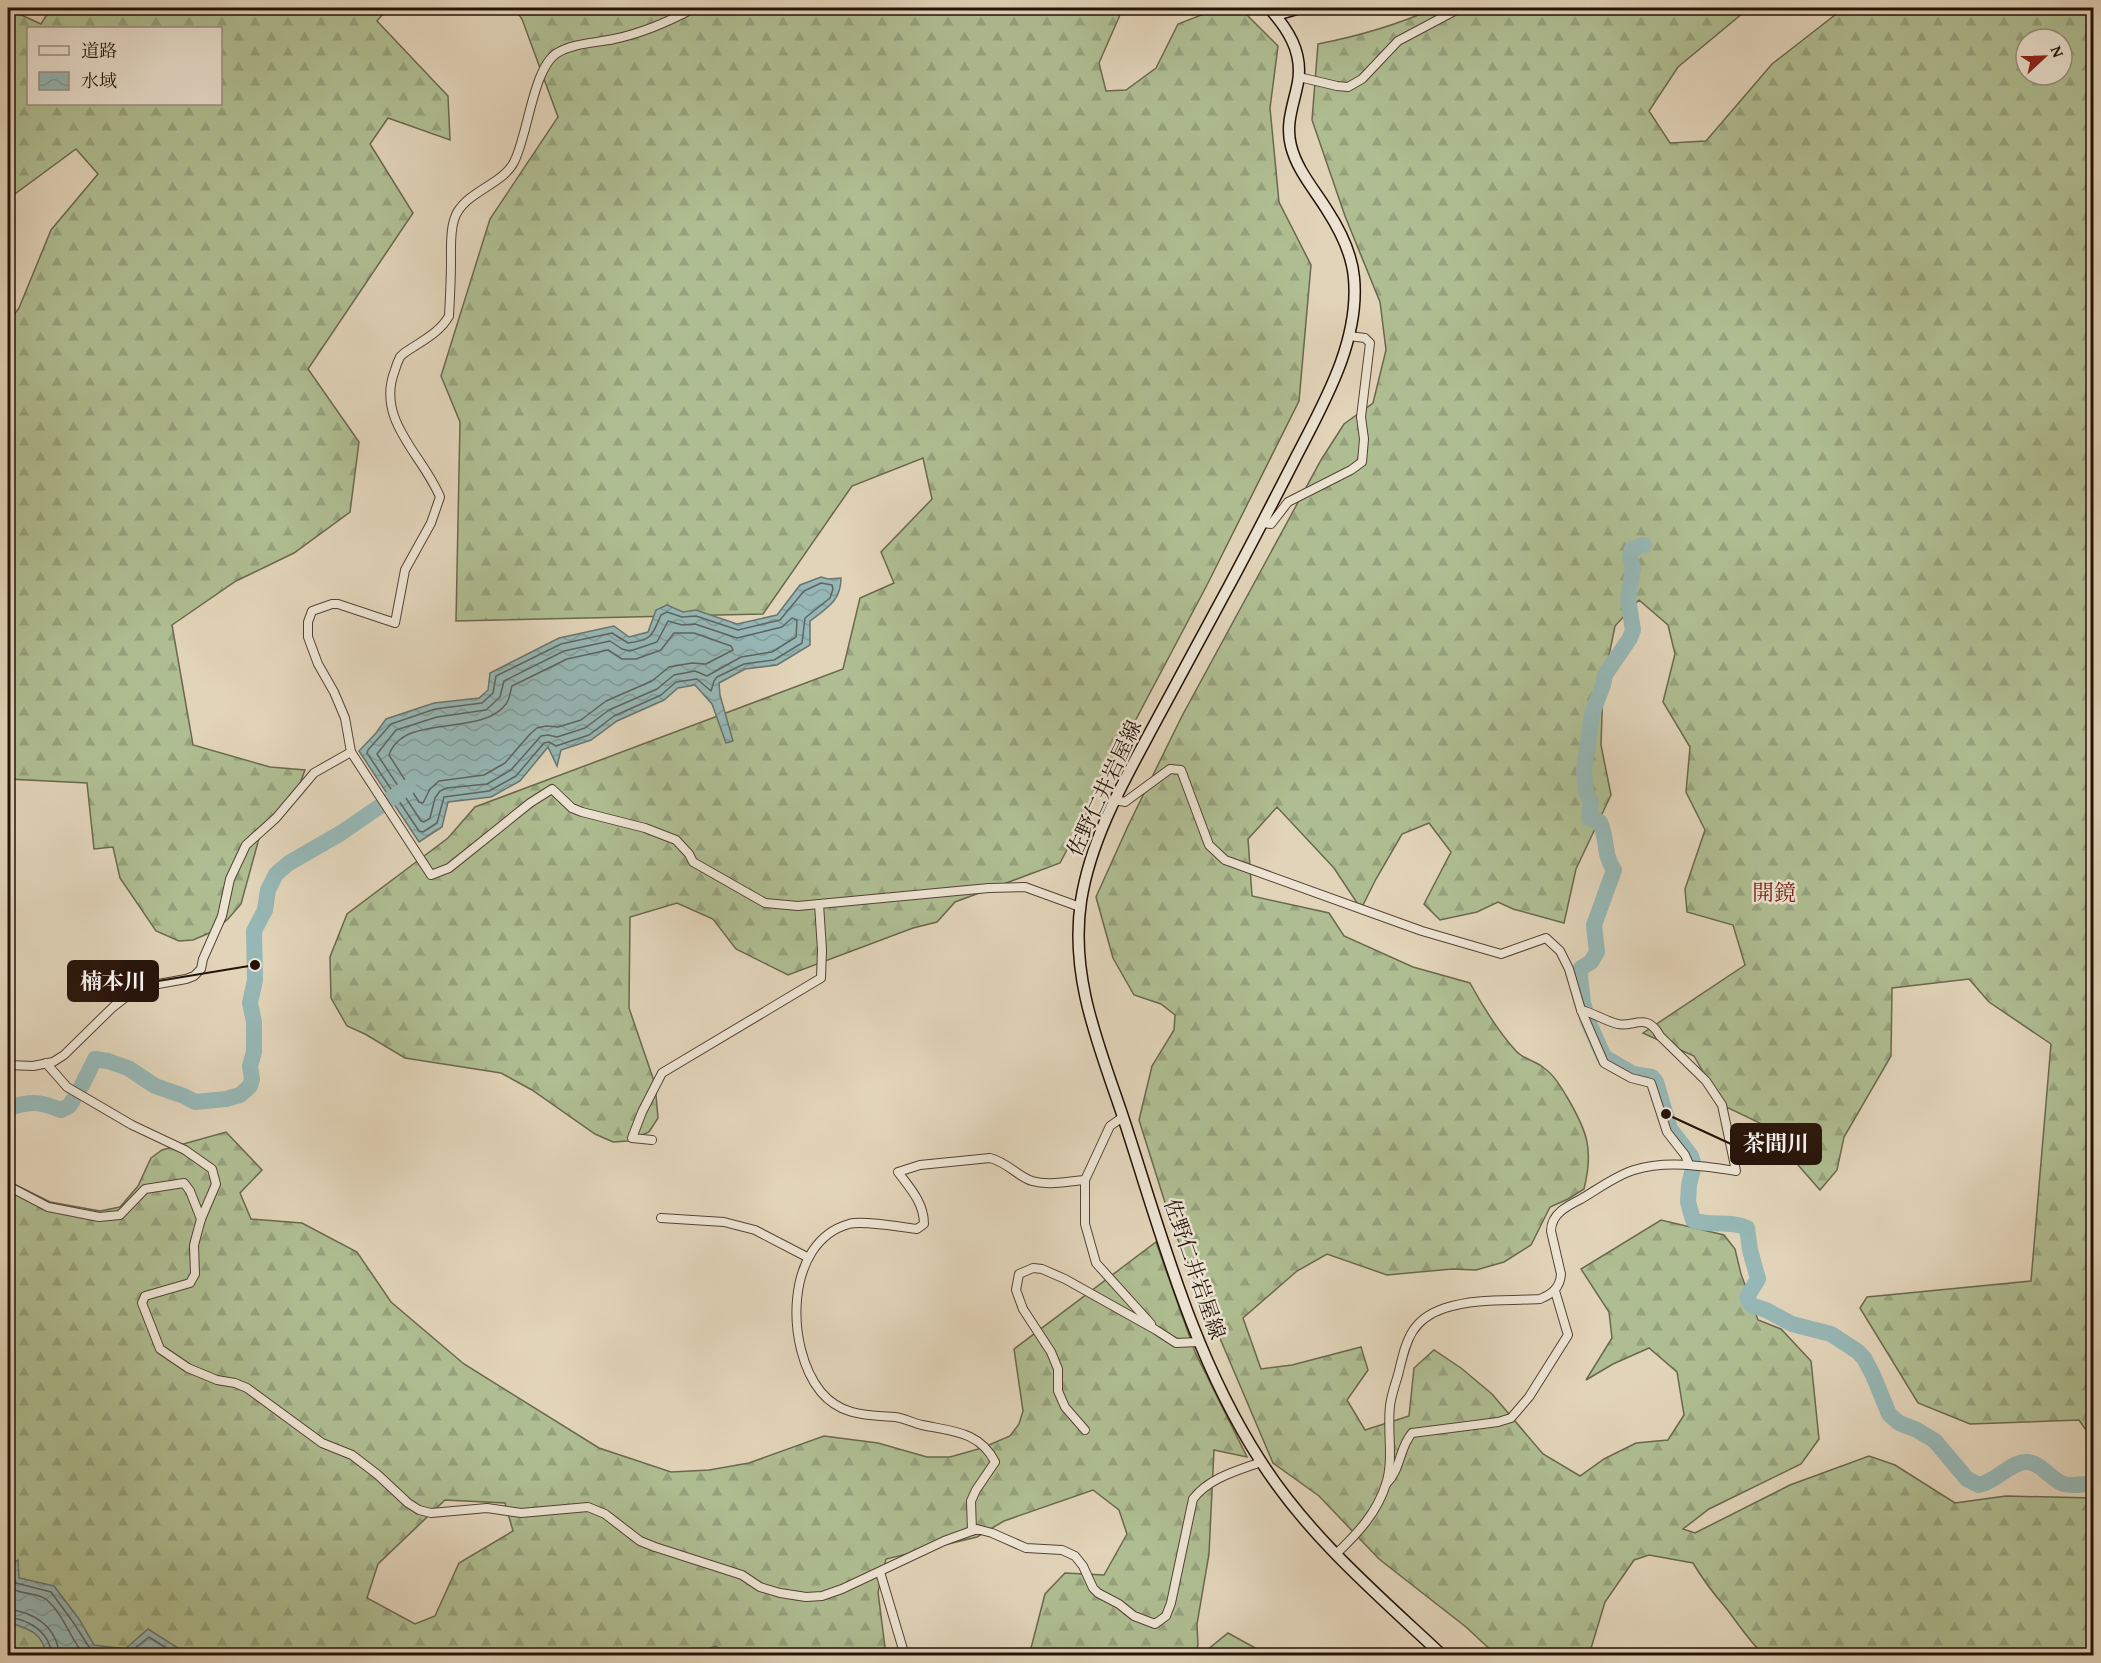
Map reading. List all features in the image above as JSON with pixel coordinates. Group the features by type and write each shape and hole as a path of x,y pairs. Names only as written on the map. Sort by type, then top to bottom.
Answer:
{"main road":[{"path":"1272,11 1300,8"},
{"name":"佐野仁井岩屋線","path":"1272,11 1289,32 1298,63 1299,77 1288,130 1291,148 1306,180 1328,210 1350,260 1354,279 1354,301 1349,336 1318,414 1263,523 1115,800 1095,844 1080,907 1078,950 1093,1032 1179,1290 1223,1395 1261,1462 1310,1525 1336,1554 1443,1656"}],"street":[{"path":"694,8 651,29 576,46 558,53 549,60 540,78 514,163 504,174 457,209 452,243 449,316 434,334 400,356 390,391 392,410 403,439 436,486 440,497 431,523 405,570 395,622 338,604 312,611 308,622 308,637 318,664 345,718 351,752 431,875 449,868 530,803 552,789 572,808 645,828 676,840 693,862 765,903 798,906 989,888 1025,887 1080,907"},
{"path":"1299,77 1348,87 1362,79 1398,41 1460,8"},
{"path":"1263,523 1271,524 1287,502 1351,470 1362,462 1364,439 1361,417 1370,343 1365,338 1349,336"},
{"path":"8,1065 33,1066 53,1062 64,1055 113,1007 132,993 147,986 186,980 194,976 201,969 203,959 222,916 230,879 246,845 276,818 314,773 351,752"},
{"path":"1115,800 1125,802 1170,769 1181,770 1209,845 1225,860 1422,931 1501,954 1546,938 1560,951 1569,969 1581,1010 1604,1063 1631,1078 1651,1083 1666,1132 1692,1164"},
{"path":"652,1140 632,1138 642,1112 663,1073 821,978 819,904"},
{"path":"1387,1483 1390,1456 1390,1406 1407,1340 1414,1327 1426,1317 1444,1308 1476,1302 1540,1299 1555,1291 1561,1281 1561,1274 1551,1231 1554,1217 1566,1207 1622,1175 1636,1169 1692,1164 1736,1171 1722,1105 1706,1081 1660,1036 1655,1028 1639,1021 1620,1025 1581,1010"},
{"path":"46,1063 67,1087 132,1125 185,1150 212,1169 216,1184 201,1219 194,1245 195,1274 190,1283 145,1296 142,1303 160,1349 188,1368 217,1380 247,1388 322,1443 352,1455 419,1510 431,1513 487,1508 521,1513 588,1507 605,1514 640,1541 742,1575 760,1587 806,1597 822,1596 842,1589 944,1541 977,1529 1026,1548 1062,1550 1075,1556 1098,1593 1119,1604 1134,1616 1155,1624 1166,1616 1171,1603 1193,1499 1201,1489 1214,1480 1261,1462"},
{"path":"1123,1117 1110,1126 1085,1180 1085,1224 1096,1263 1156,1330"},
{"path":"972,1531 971,1501 995,1462 990,1452 958,1431 922,1425 898,1417 866,1416 844,1410 821,1392 803,1354 797,1314 799,1284 807,1257 818,1242 851,1223 917,1229 924,1224 924,1215 917,1198 898,1172 920,1165 990,1158 1002,1161 1033,1181 1050,1183 1085,1180"},
{"path":"8,1186 48,1207 99,1217 120,1215 145,1189 184,1183 190,1191 201,1219"},
{"path":"661,1218 724,1222 755,1230 807,1257"},
{"path":"1085,1430 1065,1407 1058,1391 1058,1369 1051,1352 1023,1310 1016,1290 1019,1274 1033,1268 1042,1269 1065,1279 1176,1343 1199,1342"},
{"path":"1336,1554 1359,1532 1374,1510 1387,1483 1395,1475 1405,1441 1412,1434 1498,1422 1511,1418 1529,1396 1568,1335 1555,1291"},
{"path":"880,1572 905,1656"}],"green space":[{"path":"51,8 388,8 377,21 448,96 450,140 388,118 370,144 413,213 308,369 359,442 350,512 294,553 236,581 172,625 193,745 270,767 305,770 298,789 261,831 241,904 214,931 193,940 179,941 156,931 120,878 113,847 94,849 87,783 8,779 8,323 19,308 51,230 98,174 76,149 8,199 8,9 41,24"},
{"path":"514,8 1123,8 1099,63 1106,91 1126,90 1156,68 1178,24 1219,8 1240,8 1278,46 1270,108 1279,202 1311,265 1299,401 1207,585 1060,863 955,902 937,922 913,928 788,975 736,949 713,919 677,903 630,917 629,1008 655,1084 658,1118 649,1132 628,1141 613,1142 595,1134 532,1090 501,1073 405,1058 347,1026 331,998 330,957 347,914 448,838 475,807 843,669 860,598 894,583 881,552 932,499 923,458 852,486 763,614 456,621 460,422 441,376 490,219 558,117 522,19"},
{"path":"1435,8 1749,8 1678,67 1649,111 1670,143 1706,141 1772,64 1844,8 2093,8 2093,1440 2079,1420 1970,1424 1918,1403 1860,1308 1867,1297 2031,1281 2051,1044 1989,1002 1969,979 1892,988 1891,1056 1844,1137 1837,1170 1820,1190 1762,1124 1722,1105 1694,1056 1643,1033 1745,965 1733,925 1687,912 1685,889 1705,830 1686,792 1690,747 1663,702 1675,654 1668,625 1639,600 1615,626 1603,685 1601,745 1611,795 1576,869 1564,923 1513,909 1498,902 1477,912 1440,920 1424,904 1451,852 1429,823 1402,834 1361,909 1334,868 1277,807 1248,839 1252,896 1329,913 1344,936 1413,967 1470,983 1491,1019 1516,1051 1541,1066 1557,1081 1580,1120 1588,1151 1584,1189 1550,1207 1531,1245 1504,1262 1476,1270 1452,1269 1387,1275 1327,1254 1297,1271 1243,1318 1261,1369 1292,1365 1361,1347 1368,1370 1347,1400 1365,1430 1409,1416 1414,1368 1434,1350 1461,1368 1492,1394 1543,1454 1580,1476 1604,1459 1636,1443 1668,1440 1684,1415 1677,1372 1649,1348 1613,1364 1586,1380 1612,1338 1609,1312 1581,1269 1661,1220 1724,1235 1735,1249 1741,1274 1758,1320 1781,1329 1811,1361 1819,1439 1801,1464 1709,1509 1683,1529 1695,1533 1790,1485 1869,1456 1895,1465 1955,1503 2006,1496 2093,1498 2093,1655 1764,1655 1712,1592 1693,1563 1649,1555 1634,1560 1605,1602 1589,1655 1496,1655 1466,1627 1379,1559 1319,1496 1273,1463 1173,1228 1139,1120 1152,1066 1174,1030 1175,1015 1161,1004 1134,995 1113,958 1096,897 1182,716 1321,460 1344,424 1373,403 1386,350 1380,302 1345,216 1312,120 1318,44 1406,20"},
{"path":"226,1132 262,1170 240,1193 251,1219 302,1223 357,1252 391,1302 464,1364 599,1448 671,1472 709,1470 749,1463 824,1436 878,1443 927,1457 950,1457 982,1448 1010,1436 1019,1424 1023,1411 1014,1349 1156,1242 1195,1352 1247,1457 1214,1450 1209,1554 1197,1624 1198,1645 1195,1655 1020,1655 1030,1652 1045,1594 1065,1573 1104,1575 1127,1534 1119,1510 1093,1490 1004,1521 977,1537 886,1559 878,1592 886,1655 8,1655 8,1181 50,1202 100,1211 120,1207 138,1186 151,1158 162,1150","holes":["445,1500 505,1503 513,1531 459,1563 435,1616 415,1624 367,1598 378,1564"]},
{"path":"1228,1633 1268,1655 1201,1655"}],"water":[{"path":"821,577 841,578 839,593 832,603 810,621 810,645 777,665 745,669 719,683 720,695 733,741 726,743 712,704 695,685 678,688 664,700 617,721 591,740 561,750 557,766 548,747 520,781 491,797 448,802 442,827 419,842 359,751 386,719 434,703 479,698 488,690 490,673 559,638 614,626 629,637 648,632 656,610 667,605 683,612 696,610 737,624 777,615 800,585"},
{"path":"18,1560 19,1578 54,1586 79,1619 94,1645 125,1649 148,1629 189,1655 46,1655 38,1636 28,1629 8,1622 8,1568"},
{"path":"715,1646 733,1655 701,1655 701,1652"}],"waterway":[{"path":"1644,545 1632,549 1630,557 1633,568 1628,599 1633,630 1605,675 1592,714 1584,771 1586,791 1591,802 1589,818 1600,822 1608,858 1614,870 1594,925 1597,952 1591,962 1581,968 1580,975 1583,1003 1588,1021 1604,1057 1633,1074 1652,1077 1656,1082 1670,1129 1691,1156 1694,1165 1688,1202 1693,1220 1734,1224 1747,1228 1758,1279 1747,1297 1751,1305 1792,1324 1831,1334 1857,1351 1864,1358 1873,1375 1889,1414 1899,1423 1935,1441 1967,1479 1979,1485 2019,1463 2030,1462 2061,1483 2077,1485 2094,1483"},
{"path":"81,1087 95,1059 128,1068 155,1086 195,1102 226,1099 240,1095 250,1086 252,1079 250,1066 254,1052 254,1022 250,1003 255,980 254,931 265,910 268,890 276,874 289,863 341,833 408,787"},
{"path":"8,1108 34,1103 61,1110 69,1106 73,1100"}],"place":[{"name":"楠本川","path":"255,965"},
{"name":"茶間川","path":"1666,1114"}],"district":[{"name":"開鏡","path":"1774,892"}]}
